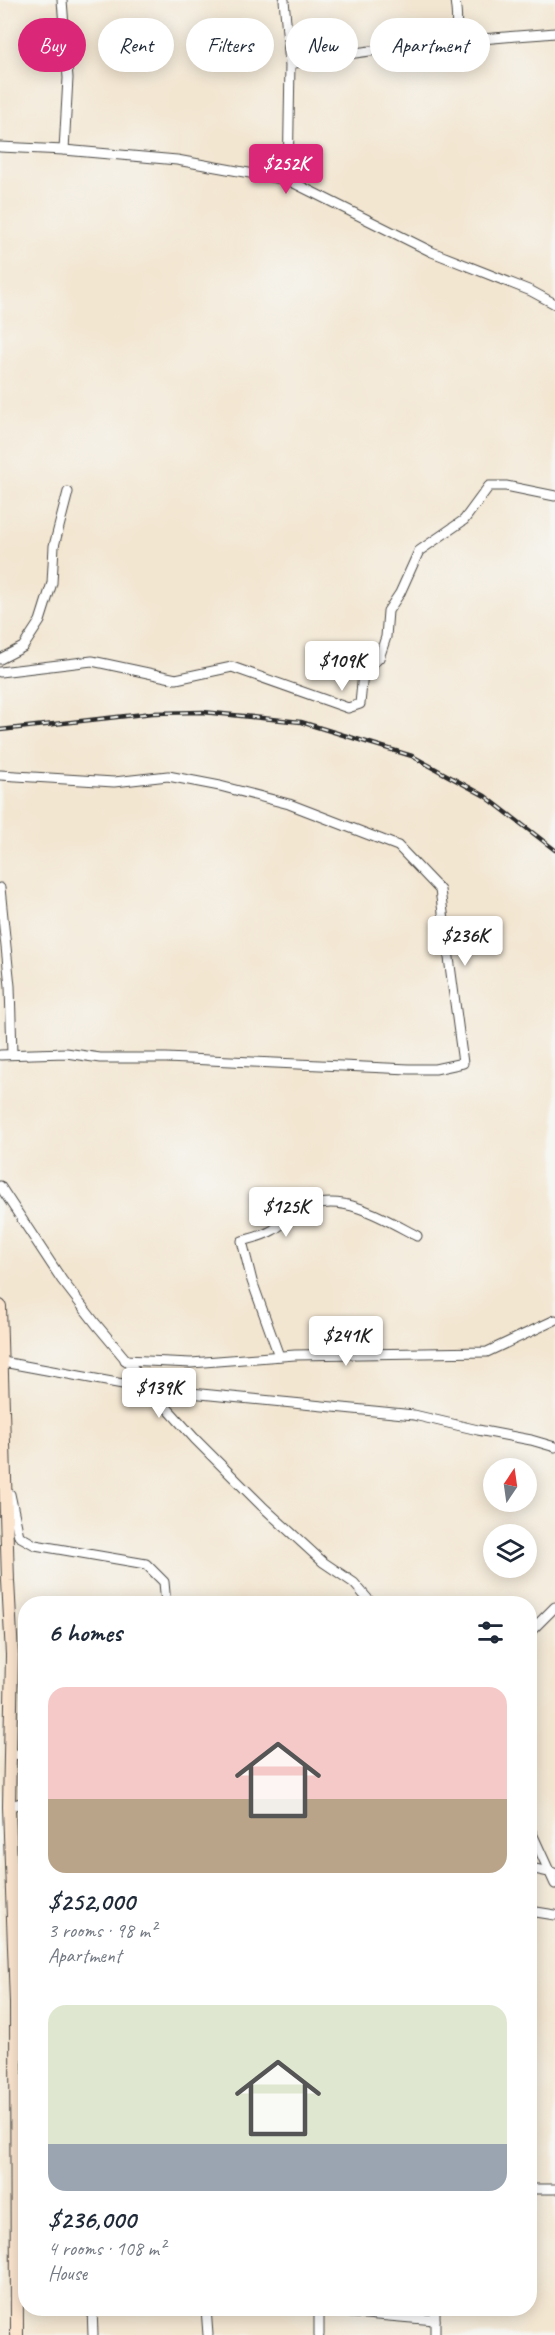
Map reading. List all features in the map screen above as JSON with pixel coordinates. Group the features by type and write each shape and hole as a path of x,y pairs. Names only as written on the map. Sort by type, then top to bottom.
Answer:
{"main road":[{"path":"0,1306 10,1753 6,1801 18,2093"},
{"path":"17,2335 19,2316"}],"street":[{"path":"62,0 68,78 64,150"},
{"path":"284,0 286,21"},
{"path":"455,0 457,18"},
{"path":"490,38 555,33"},
{"path":"288,180 290,72"},
{"path":"0,147 177,160 288,180 422,248 531,291 555,304"},
{"path":"0,672 92,661 176,679 232,667 348,708 360,704 363,673 379,658 386,637 388,611 400,593 419,551 464,520 489,486 506,486 555,496"},
{"path":"0,659 23,647 40,621 52,583 54,546 68,492"},
{"path":"0,775 114,782 168,776 220,786 289,804 398,846 440,890 463,1064 435,1069 409,1069 166,1058 100,1058 66,1053 0,1055"},
{"path":"0,888 10,986 12,1054"},
{"path":"0,1186 62,1280 150,1389 195,1439 262,1506 322,1562 354,1583 365,1596"},
{"path":"279,1356 252,1281 242,1241 271,1232 313,1206 330,1204 350,1206 367,1212 417,1236"},
{"path":"125,1360 191,1363 279,1356 487,1352 555,1320"},
{"path":"3,1362 150,1389 414,1415 555,1447"},
{"path":"5,1474 18,1536 35,1545 146,1564 164,1582 165,1596"},
{"path":"537,1625 555,1607"},
{"path":"10,1753 18,1754"},
{"path":"537,1842 553,1873 555,1884"},
{"path":"537,1870 553,1873"},
{"path":"537,1912 555,1915"},
{"path":"537,2189 555,2189"},
{"path":"92,2316 93,2335"},
{"path":"207,2316 208,2335"},
{"path":"319,2316 319,2335"},
{"path":"393,2316 435,2320"},
{"path":"435,2316 435,2335"}],"railway":[{"path":"0,730 153,713 203,712 301,722 412,756 485,796 555,850"}]}
